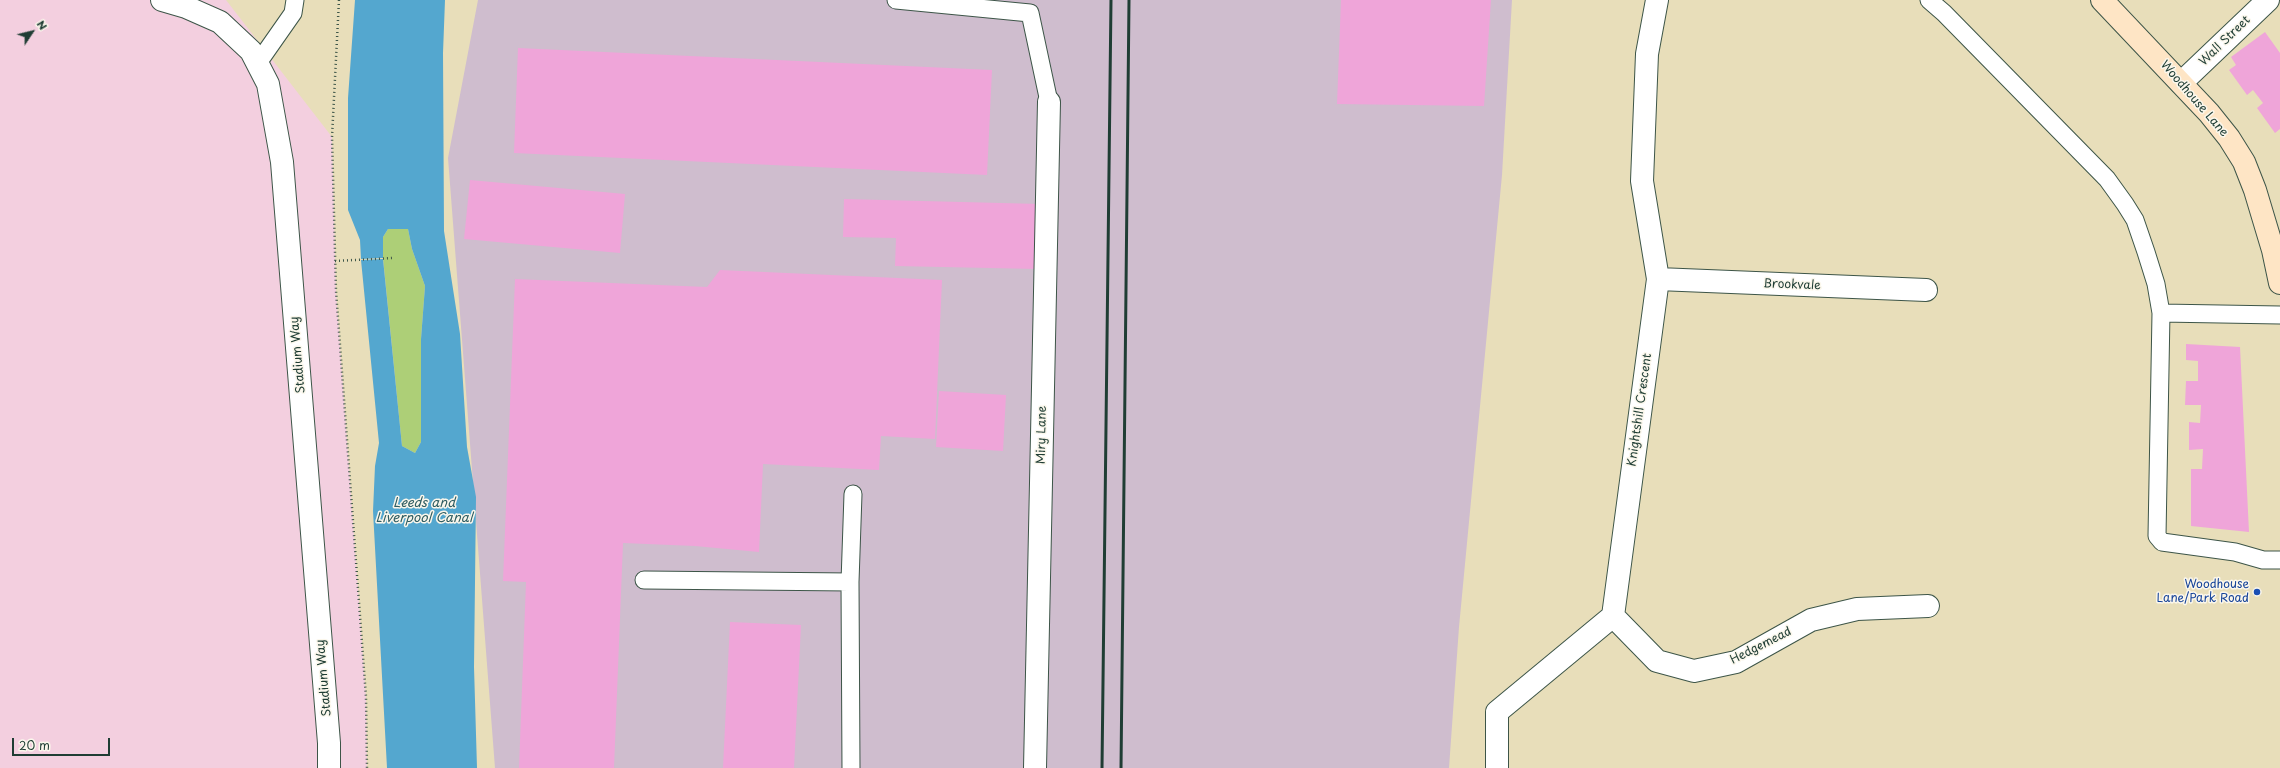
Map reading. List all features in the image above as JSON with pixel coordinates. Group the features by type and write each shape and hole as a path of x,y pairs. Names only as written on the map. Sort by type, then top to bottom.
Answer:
{"main road":[{"name":"Woodhouse Lane","path":"2102,0 2209,112 2229,138 2244,162 2265,219 2280,283"}],"street":[{"name":"Stadium Way","path":"162,0 186,7 220,22 251,51 268,84 282,162 329,743 329,768"},
{"name":"Knightshill Crescent","path":"1613,616 1658,279 1642,181 1647,54 1657,0"},
{"name":"Wall Street","path":"2181,83 2268,0"},
{"name":"Miry Lane","path":"1035,768 1048,102"},
{"name":"Brookvale","path":"1658,279 1926,290"},
{"name":"Hedgemead","path":"1613,616 1657,661 1694,671 1736,662 1811,620 1857,609 1928,606"},
{"path":"1497,768 1497,712 1613,616"}],"lane":[{"path":"258,64 293,13 295,0"},
{"path":"896,0 1030,13 1048,102"},
{"path":"1929,0 1944,13 2106,179 2135,220 2156,284 2161,313 2157,536 2162,542 2235,552 2263,560 2280,560"},
{"path":"2161,313 2280,315"},
{"path":"850,768 850,582 853,494"},
{"path":"644,580 850,582"}],"path":[{"path":"339,0 332,137 335,261 366,697 367,768"},
{"path":"335,261 393,258"}],"shaded area":[{"path":"0,0 226,0 332,137 336,291 366,697 367,768 0,768"},
{"path":"478,0 1512,0 1502,175 1459,627 1449,768 495,768 448,158"}],"green space":[{"path":"388,229 408,229 412,249 425,286 421,339 421,442 415,453 402,446 383,258 383,237"}],"water":[{"name":"Leeds and Liverpool Canal","path":"355,0 445,0 443,53 444,231 460,334 467,447 476,497 474,667 477,768 387,768 373,511 375,466 379,443 361,260 383,259 402,446 415,453 421,442 421,339 425,286 412,249 408,229 388,229 383,237 383,258 361,259 360,240 348,210 348,98"}],"building":[{"path":"1341,0 1491,0 1484,106 1337,104"},
{"path":"2265,32 2280,53 2280,129 2275,133 2257,108 2263,103 2253,90 2247,95 2229,70 2236,65 2231,57"},
{"path":"518,48 992,70 987,175 514,153"},
{"path":"470,180 625,194 620,253 464,239"},
{"path":"844,199 1040,204 1038,269 895,266 896,238 843,237"},
{"path":"720,270 942,280 935,439 881,436 879,470 763,464 759,552 695,546 623,543 614,768 519,768 526,582 503,581 515,279 707,287"},
{"path":"2186,344 2240,347 2249,532 2191,526 2191,469 2202,469 2203,449 2189,450 2189,422 2200,423 2201,405 2185,405 2186,381 2198,381 2198,361 2186,360"},
{"path":"939,391 1006,395 1003,451 936,447"},
{"path":"730,622 801,625 794,768 723,768"}],"railway":[{"path":"1102,768 1111,0"},
{"path":"1121,768 1129,0"}],"place":[{"name":"Woodhouse Lane/Park Road","path":"2257,592"}]}
